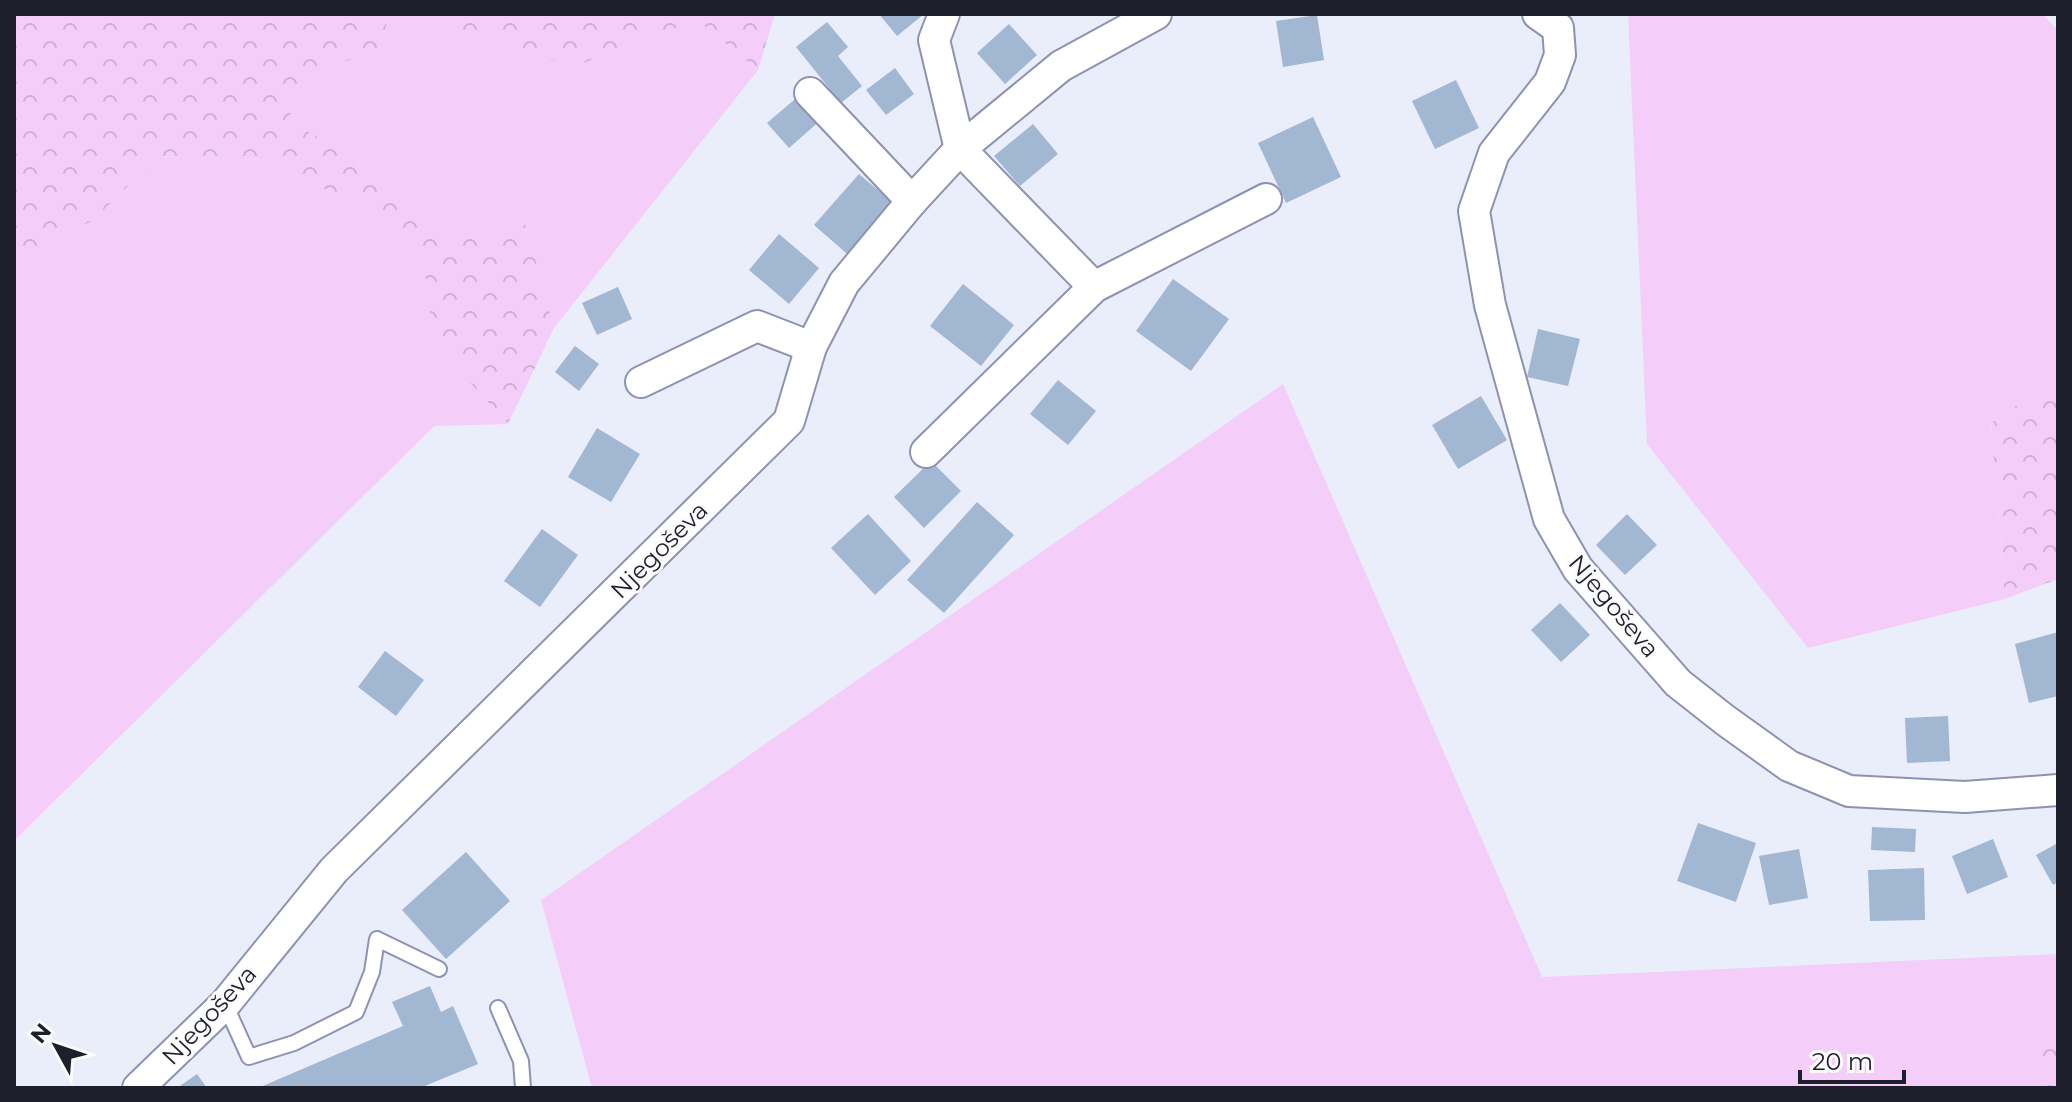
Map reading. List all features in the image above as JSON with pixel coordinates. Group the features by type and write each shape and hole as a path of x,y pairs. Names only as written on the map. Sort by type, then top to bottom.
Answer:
{"street":[{"path":"944,14 934,40 960,149 1094,287"},
{"name":"Njegoševa","path":"138,1088 225,1004 334,870 789,421 811,347 844,283 960,149 1061,66 1156,14"},
{"name":"Njegoševa","path":"1538,14 1558,28 1560,55 1550,82 1494,153 1474,211 1490,305 1549,519 1578,569 1678,683 1789,766 1849,791 1965,797 2058,790"},
{"path":"810,93 912,201"},
{"path":"926,452 1094,287 1266,199"},
{"path":"641,382 757,326 811,347"}],"lane":[{"path":"225,1004 249,1057 294,1043 356,1012 372,972 377,939 439,969"},
{"path":"498,1008 521,1061 523,1088"}],"green space":[{"path":"14,14 390,14 379,48 329,68 286,119 388,178 447,241 526,225 554,328 508,424 434,343 424,264 358,205 263,160 159,156 92,221 14,257"},
{"path":"390,14 414,14 573,67 697,20 758,70 554,328 526,226 447,241 388,178 285,119 329,68 379,48"},
{"path":"414,14 775,14 758,70 697,20 573,67"},
{"path":"1628,14 2043,14 2058,31 2058,377 1991,423 2005,599 1808,648 1647,444"},
{"path":"159,156 263,160 358,205 424,264 435,343 508,424 434,426 14,841 14,257 92,221"},
{"path":"2058,377 2058,579 2005,599 1991,423"},
{"path":"1283,384 1542,977 2058,954 2058,1036 2042,1041 2035,1088 592,1088 541,900"},
{"path":"2058,1036 2058,1088 2035,1088 2042,1041"}],"building":[{"path":"879,14 924,14 897,36"},
{"path":"1317,15 1324,60 1283,67 1276,21"},
{"path":"827,22 848,47 838,56 862,86 841,103 796,47"},
{"path":"1009,24 1037,55 1005,84 977,53"},
{"path":"895,68 914,94 886,115 866,90"},
{"path":"1456,80 1479,128 1435,149 1412,101"},
{"path":"801,94 822,119 789,148 767,123"},
{"path":"1313,117 1341,177 1286,203 1258,143"},
{"path":"1033,124 1058,154 1020,186 994,156"},
{"path":"859,174 898,207 853,259 814,225"},
{"path":"779,234 819,268 789,304 749,270"},
{"path":"1173,279 1229,319 1191,371 1136,331"},
{"path":"963,284 1014,325 981,366 930,326"},
{"path":"618,287 632,319 597,335 582,303"},
{"path":"1538,329 1580,339 1568,386 1527,377"},
{"path":"575,346 599,364 579,391 555,372"},
{"path":"1058,380 1096,411 1068,445 1030,414"},
{"path":"1481,396 1507,440 1458,469 1432,425"},
{"path":"597,428 640,454 611,502 568,477"},
{"path":"931,461 961,491 924,528 894,497"},
{"path":"977,502 1014,535 944,613 907,580"},
{"path":"868,514 911,561 875,595 831,548"},
{"path":"1627,514 1657,545 1625,575 1596,545"},
{"path":"542,529 578,555 540,607 504,581"},
{"path":"1560,603 1590,635 1561,662 1531,630"},
{"path":"2058,632 2058,696 2029,703 2015,644"},
{"path":"385,651 424,680 396,716 358,687"},
{"path":"1948,716 1950,761 1907,763 1905,718"},
{"path":"1698,823 1756,843 1736,902 1677,881"},
{"path":"1872,827 1916,829 1915,852 1871,850"},
{"path":"1993,839 2008,877 1967,894 1952,856"},
{"path":"2058,843 2058,882 2053,885 2036,855"},
{"path":"1799,849 1808,898 1769,905 1759,856"},
{"path":"466,852 510,901 446,959 402,910"},
{"path":"1924,868 1925,920 1870,921 1868,870"},
{"path":"430,986 441,1012 453,1006 478,1064 420,1088 258,1088 403,1026 392,1002"},
{"path":"197,1074 207,1088 177,1088"}]}
